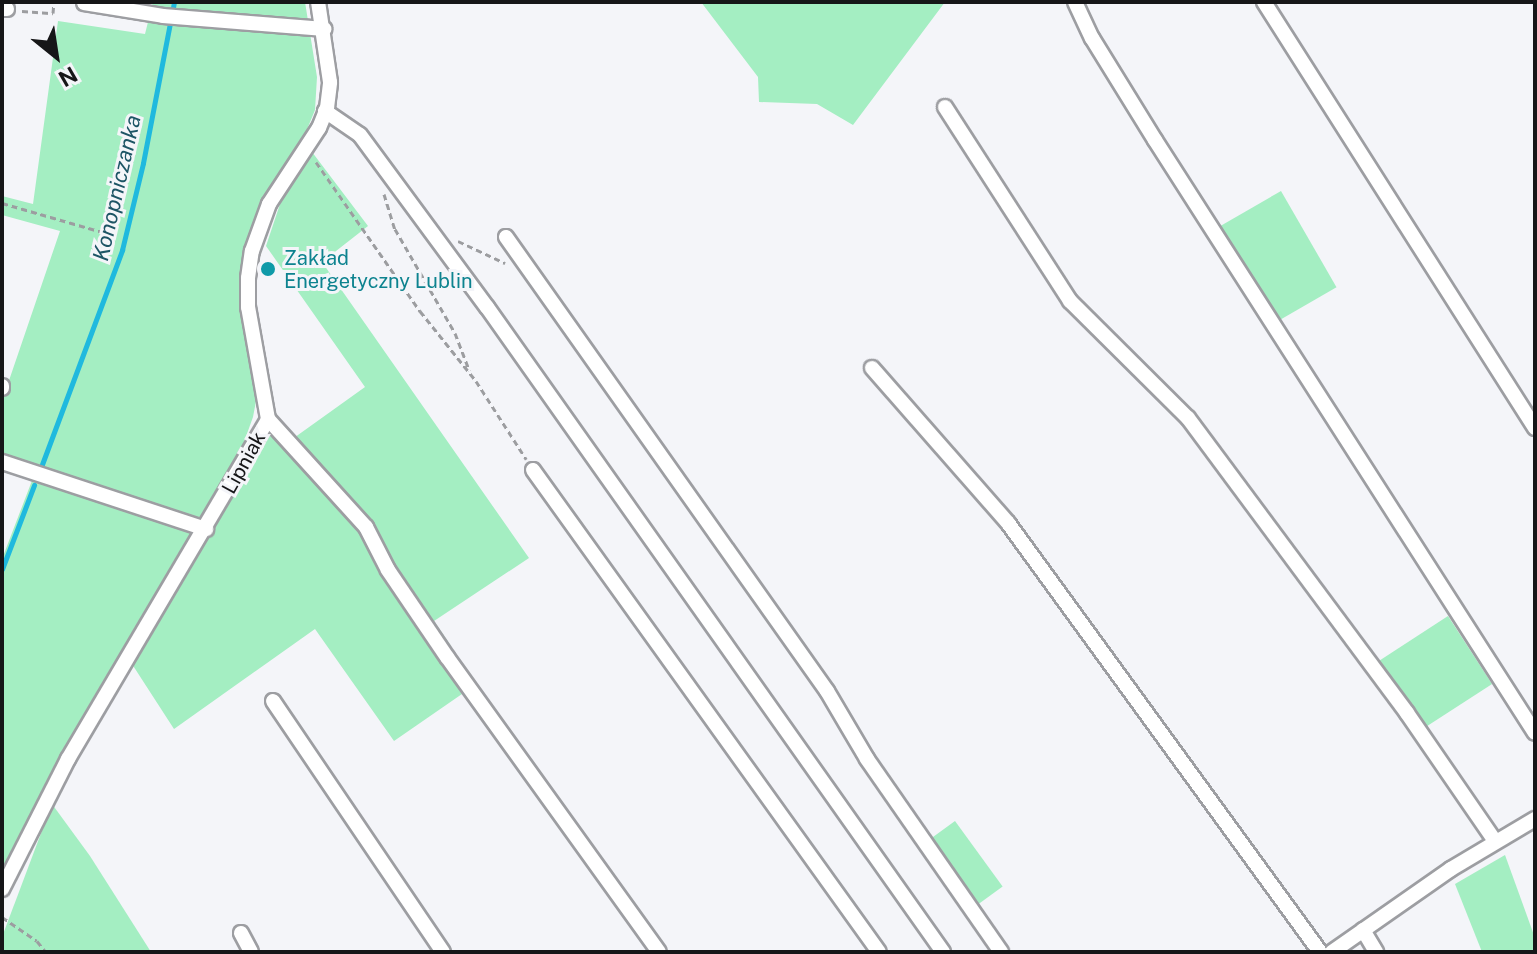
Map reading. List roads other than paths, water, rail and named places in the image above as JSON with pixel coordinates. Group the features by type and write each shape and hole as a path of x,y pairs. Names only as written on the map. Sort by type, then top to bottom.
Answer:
{"street":[{"name":"Lipniak","path":"2,889 68,759 268,419 248,307 252,251 269,204 305,150 325,111 330,82 318,2"},
{"path":"1075,2 1092,38 1162,152 1535,733"},
{"path":"1264,2 1535,428"},
{"path":"84,3 170,16 324,29"},
{"path":"945,107 1070,301 1188,418 1407,713 1495,841"},
{"path":"325,111 360,135 487,307 943,952"},
{"path":"506,237 827,691 867,759 1001,952"},
{"path":"872,368 1008,523 1320,952"},
{"path":"268,419 366,527 388,570 447,657 659,952"},
{"path":"4,465 206,529"},
{"path":"533,470 879,952"},
{"path":"273,701 443,952"},
{"path":"1332,952 1495,841 1535,819"},
{"path":"1363,930 1376,952"},
{"path":"241,933 251,952"}],"waterway":[{"name":"Konopniczanka","path":"41,467 122,250 143,163 174,2"},
{"name":"Konopniczanka","path":"2,569 34,485"}],"place":[{"name":"Zakład Energetyczny Lublin","path":"268,269"}]}
